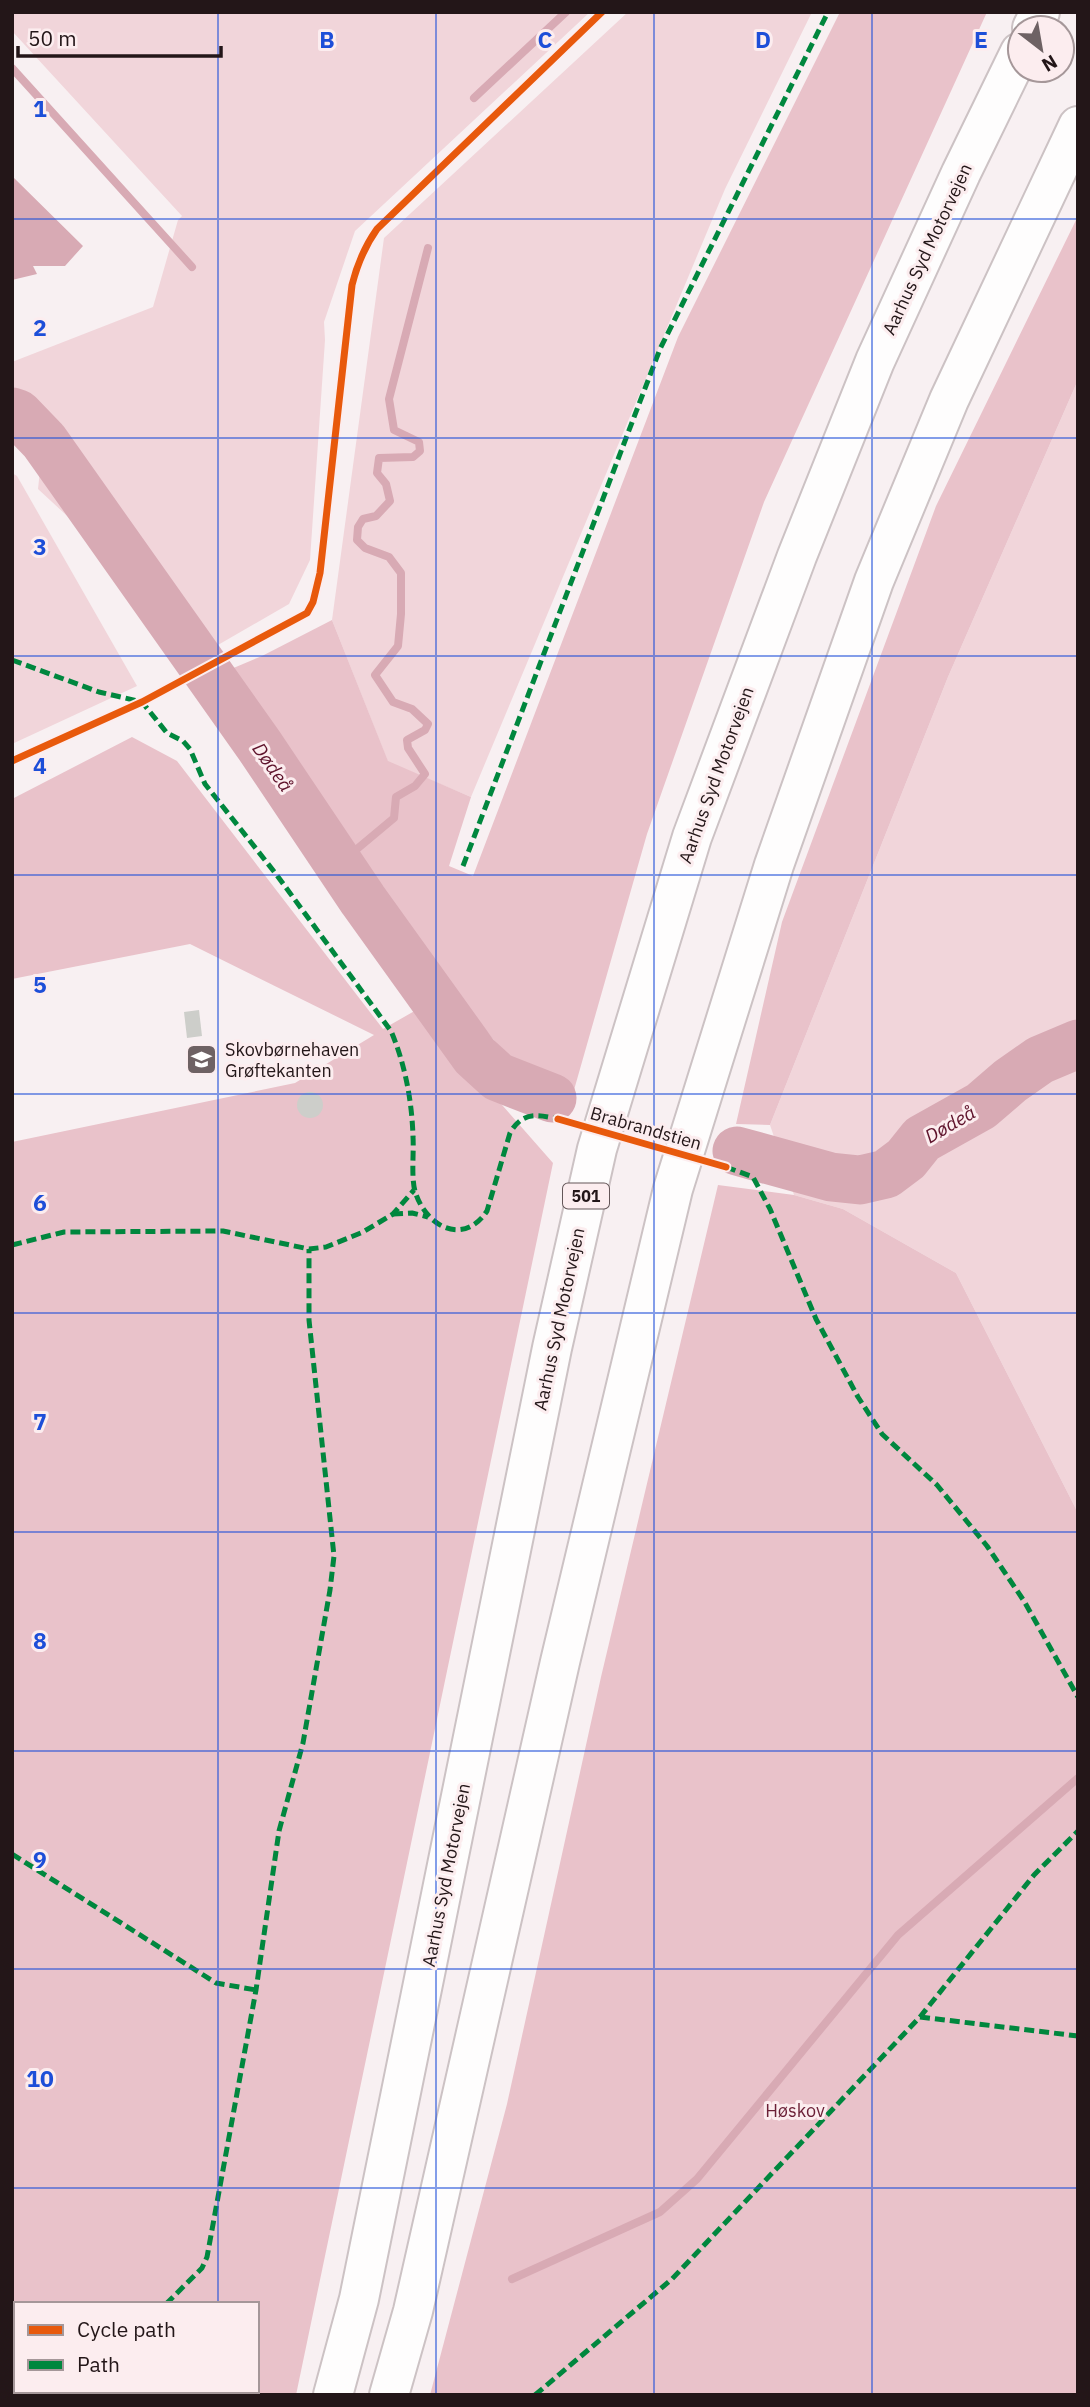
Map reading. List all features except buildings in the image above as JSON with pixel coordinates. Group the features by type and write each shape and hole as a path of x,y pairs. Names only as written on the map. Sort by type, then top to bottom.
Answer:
{"highway":[{"name":"Aarhus Syd Motorvejen","path":"333,2395 359,2299 549,1361 597,1149 692,837 792,569 876,361 1006,81"},
{"path":"389,2395 413,2311 560,1662 673,1189 774,865 874,581 949,400 1078,126"}],"shaded area":[{"path":"12,12 590,12 355,231 324,322 310,560 289,604 211,649 38,489 45,423 12,412 12,362 153,307 178,220 182,216 12,31"},
{"path":"628,12 812,12 725,189 471,797 388,762 332,620 384,238"},
{"path":"12,176 83,246 65,266 33,266 37,274 12,280"},
{"path":"1078,380 1078,1513 956,1273 843,1209 794,1195 770,1125 948,677"},
{"path":"12,473 17,476 137,686 12,744"}],"green space":[{"path":"840,12 987,12 764,502 647,834 574,1090 524,1078 436,968 224,672 332,620 388,761 471,797 449,866 473,876 678,337"},
{"path":"1078,216 1078,380 948,677 770,1125 736,1124 782,922 936,506"},
{"path":"132,737 177,761 383,1029 418,1009 553,1163 296,2395 12,2395 12,1142 295,1083 374,1035 190,944 12,979 12,799"},
{"name":"Høskov","path":"718,1185 794,1195 843,1209 956,1273 1078,1513 1078,2395 430,2395 507,2104 601,1677"}],"waterway":[{"path":"474,98 566,12"},
{"path":"12,68 192,267"},
{"path":"339,864 394,818 396,797 415,786 425,774 408,748 407,740 425,730 428,724 412,709 393,702 375,675 398,646 401,573 389,557 365,548 357,540 358,527 363,519 376,516 390,501 386,484 377,473 379,458 413,457 420,451 419,442 394,430 389,399 428,248"},
{"name":"Dødeå","path":"12,412 18,414 44,441 259,745 363,900 475,1056 498,1077 552,1098"},
{"name":"Dødeå","path":"737,1151 831,1177 860,1180 886,1174 906,1159 922,1139 981,1106 1040,1060 1078,1044"},
{"path":"512,2279 660,2212 697,2179 898,1935 1078,1778"}],"marked path":[{"path":"463,866 660,349 828,12"},
{"path":"12,660 99,692 142,702 167,733 183,741 190,749 205,784 276,874 391,1031 404,1070 409,1096 415,1191 427,1214 436,1222 456,1230 477,1222 487,1211 510,1133 515,1126 530,1116 558,1119"},
{"path":"726,1167 753,1177 770,1209 816,1319 858,1397 882,1434 937,1485 987,1546 1024,1601 1078,1697"},
{"path":"12,1245 64,1232 223,1231 309,1249 326,1247 363,1232 393,1214 414,1190"},
{"path":"393,1214 412,1213 428,1217"},
{"path":"168,2302 202,2268 207,2257 256,1990 279,1831 303,1743 330,1590 334,1556 309,1320 309,1249"},
{"path":"535,2395 672,2279 920,2017 1034,1875 1078,1831"},
{"path":"12,1854 216,1983 256,1990"},
{"path":"920,2017 1078,2036"}],"cycle path":[{"path":"12,761 142,702 307,613 313,602 320,573 352,285 365,249 377,229 602,12"},
{"name":"Brabrandstien","path":"558,1119 726,1167"}],"place":[{"name":"Skovbørnehaven Grøftekanten","path":"202,1059"}]}
